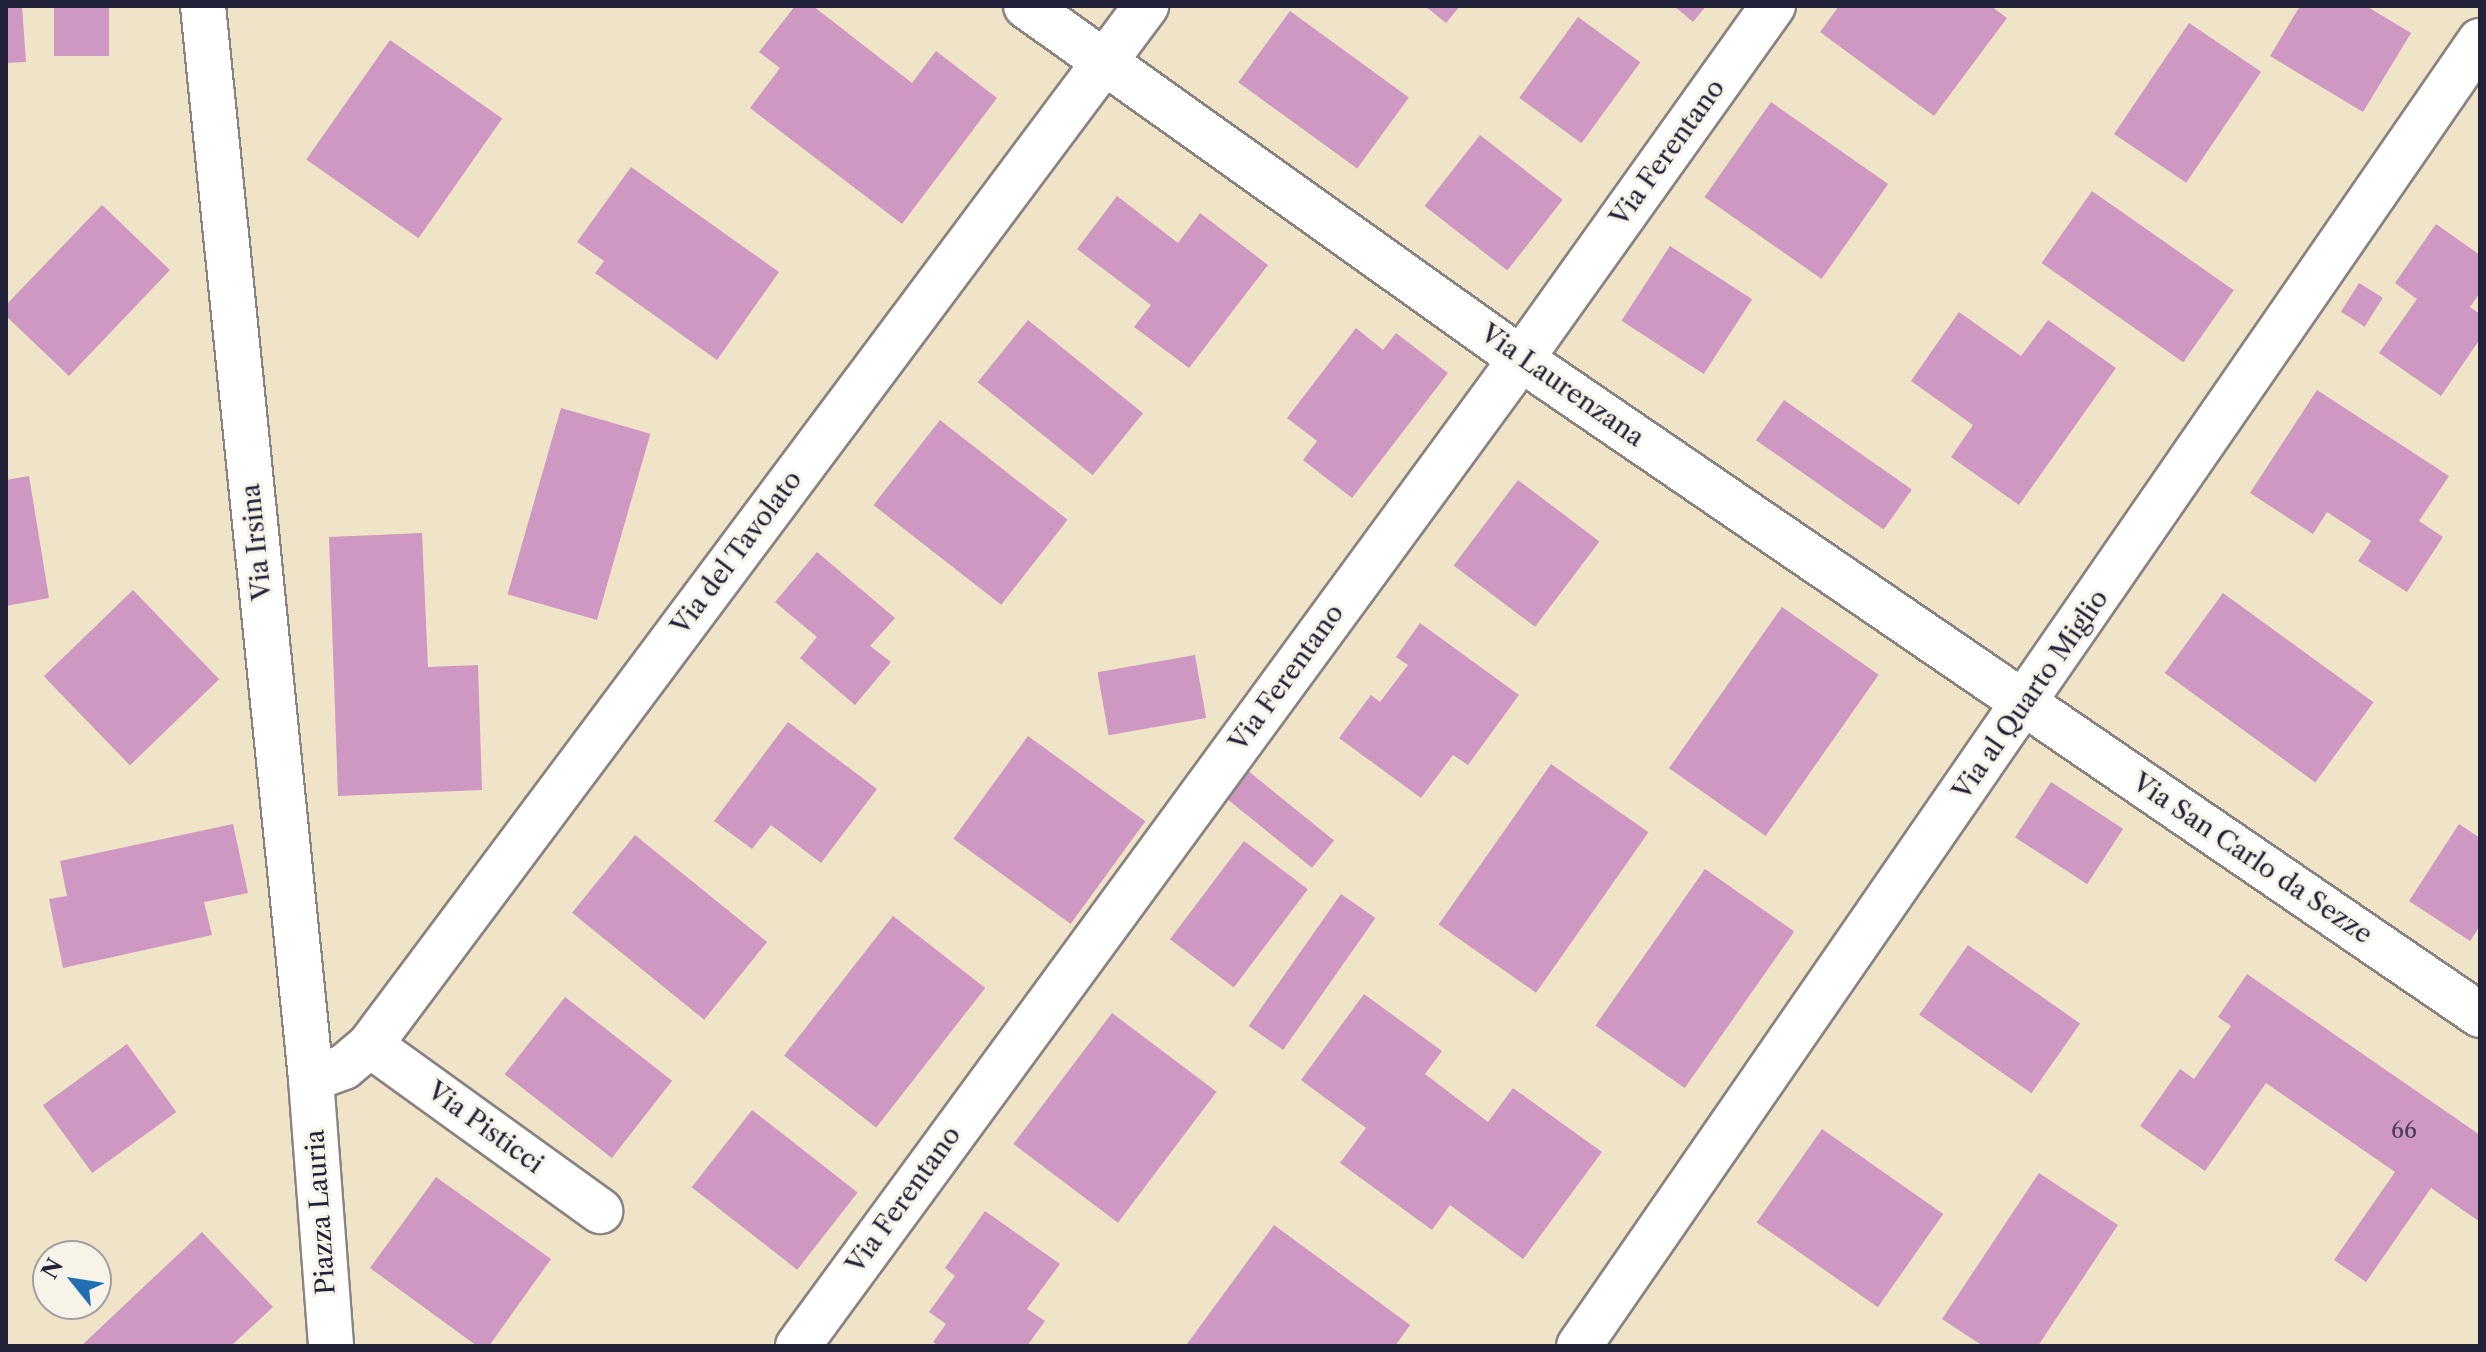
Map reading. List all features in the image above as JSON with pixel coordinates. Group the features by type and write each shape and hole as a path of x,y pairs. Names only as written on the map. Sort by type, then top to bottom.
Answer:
{"street":[{"name":"Via Irsina","path":"203,6 311,1079"},
{"name":"Via Laurenzana","path":"1026,6 1521,359 2025,703"},
{"name":"Via del Tavolato","path":"311,1079 344,1067 370,1045 1146,6"},
{"name":"Via Ferentano","path":"798,1346 1521,359 1773,6"},
{"name":"Via al Quarto Miglio","path":"1579,1346 2480,41"},
{"name":"Via San Carlo da Sezze","path":"2025,703 2480,1015"},
{"name":"Via Pisticci","path":"370,1045 600,1211"},
{"name":"Piazza Lauria","path":"311,1079 331,1346"}],"building":[{"path":"6,6 22,6 26,62 6,63"},
{"path":"54,6 109,6 109,56 54,56"},
{"path":"795,6 813,6 912,83 936,51 997,98 902,224 750,108 780,68 759,52"},
{"path":"1425,6 1460,6 1446,23"},
{"path":"1674,6 1706,6 1693,22"},
{"path":"1839,6 1991,6 2007,18 1934,116 1820,32"},
{"path":"2300,6 2366,6 2411,33 2363,112 2270,56"},
{"path":"1290,11 1409,97 1357,169 1238,82"},
{"path":"1578,17 1640,62 1582,143 1519,98"},
{"path":"2189,23 2261,72 2186,183 2114,134"},
{"path":"390,40 502,119 418,238 306,160"},
{"path":"1771,102 1888,184 1822,279 1704,197"},
{"path":"1480,135 1563,200 1507,271 1425,206"},
{"path":"631,167 779,272 717,360 595,273 604,261 577,242"},
{"path":"2092,191 2234,290 2183,362 2042,263"},
{"path":"1117,196 1178,243 1200,213 1268,265 1189,368 1134,327 1151,305 1077,249"},
{"path":"102,205 170,270 69,376 6,316 6,305"},
{"path":"2436,224 2480,255 2480,293 2470,307 2480,314 2480,339 2441,396 2379,353 2417,299 2395,283"},
{"path":"1670,246 1752,299 1704,374 1622,321"},
{"path":"2359,283 2383,298 2365,327 2341,312"},
{"path":"1959,312 2021,356 2048,320 2116,368 2019,505 1951,457 1973,425 1911,381"},
{"path":"1028,320 1143,413 1093,475 978,382"},
{"path":"1356,328 1383,350 1396,333 1448,373 1352,498 1303,460 1317,441 1287,418"},
{"path":"2317,390 2449,476 2419,521 2443,537 2407,592 2358,561 2371,541 2327,512 2313,534 2250,493"},
{"path":"1784,400 1912,489 1884,530 1756,440"},
{"path":"561,408 650,434 597,620 508,594"},
{"path":"940,420 1068,520 1001,605 874,505"},
{"path":"29,476 49,598 6,606 6,480"},
{"path":"1518,480 1599,541 1535,627 1454,565"},
{"path":"422,533 428,667 478,665 482,790 338,796 329,537"},
{"path":"817,552 895,618 870,646 891,662 855,705 800,658 817,637 775,602"},
{"path":"133,590 219,679 130,765 44,676"},
{"path":"2223,593 2373,702 2315,782 2165,673"},
{"path":"1782,607 1879,675 1766,836 1669,768"},
{"path":"1420,623 1519,695 1468,765 1453,755 1421,798 1339,738 1371,695 1380,702 1408,665 1396,657"},
{"path":"1195,655 1206,718 1109,735 1098,672"},
{"path":"788,722 877,789 821,863 771,825 752,849 714,821"},
{"path":"1028,736 1145,821 1071,924 953,839"},
{"path":"1551,764 1648,832 1536,993 1439,925"},
{"path":"1247,770 1334,840 1312,868 1225,797"},
{"path":"2051,782 2123,829 2087,884 2015,837"},
{"path":"233,824 248,893 204,902 212,935 63,968 49,899 67,896 60,861"},
{"path":"2459,824 2480,838 2480,926 2470,941 2409,901"},
{"path":"635,835 767,942 704,1020 572,913"},
{"path":"1244,841 1308,889 1234,987 1170,939"},
{"path":"1705,869 1794,932 1685,1088 1595,1025"},
{"path":"1341,894 1375,918 1283,1050 1249,1026"},
{"path":"893,916 985,988 876,1128 784,1055"},
{"path":"1968,945 2080,1024 2031,1093 1919,1015"},
{"path":"2247,974 2480,1135 2480,1222 2431,1188 2366,1282 2334,1260 2395,1172 2266,1083 2205,1171 2140,1126 2180,1069 2194,1079 2231,1026 2218,1017"},
{"path":"1364,994 1442,1051 1425,1074 1488,1122 1513,1088 1602,1152 1523,1259 1450,1205 1432,1230 1340,1163 1366,1128 1301,1080"},
{"path":"565,997 672,1081 612,1158 505,1074"},
{"path":"1112,1013 1217,1092 1118,1223 1013,1144"},
{"path":"127,1044 176,1112 92,1173 43,1105"},
{"path":"752,1110 858,1192 797,1270 692,1187"},
{"path":"1822,1129 1943,1214 1878,1307 1757,1222"},
{"path":"2039,1173 2118,1225 2038,1346 1983,1346 1942,1319"},
{"path":"436,1177 551,1259 489,1346 477,1346 370,1268"},
{"path":"985,1211 1060,1264 1027,1309 1045,1321 1027,1346 939,1346 933,1342 946,1324 929,1312 955,1276 945,1268"},
{"path":"1274,1225 1410,1325 1395,1346 1187,1344"},
{"path":"202,1232 273,1307 231,1346 81,1346"}]}
